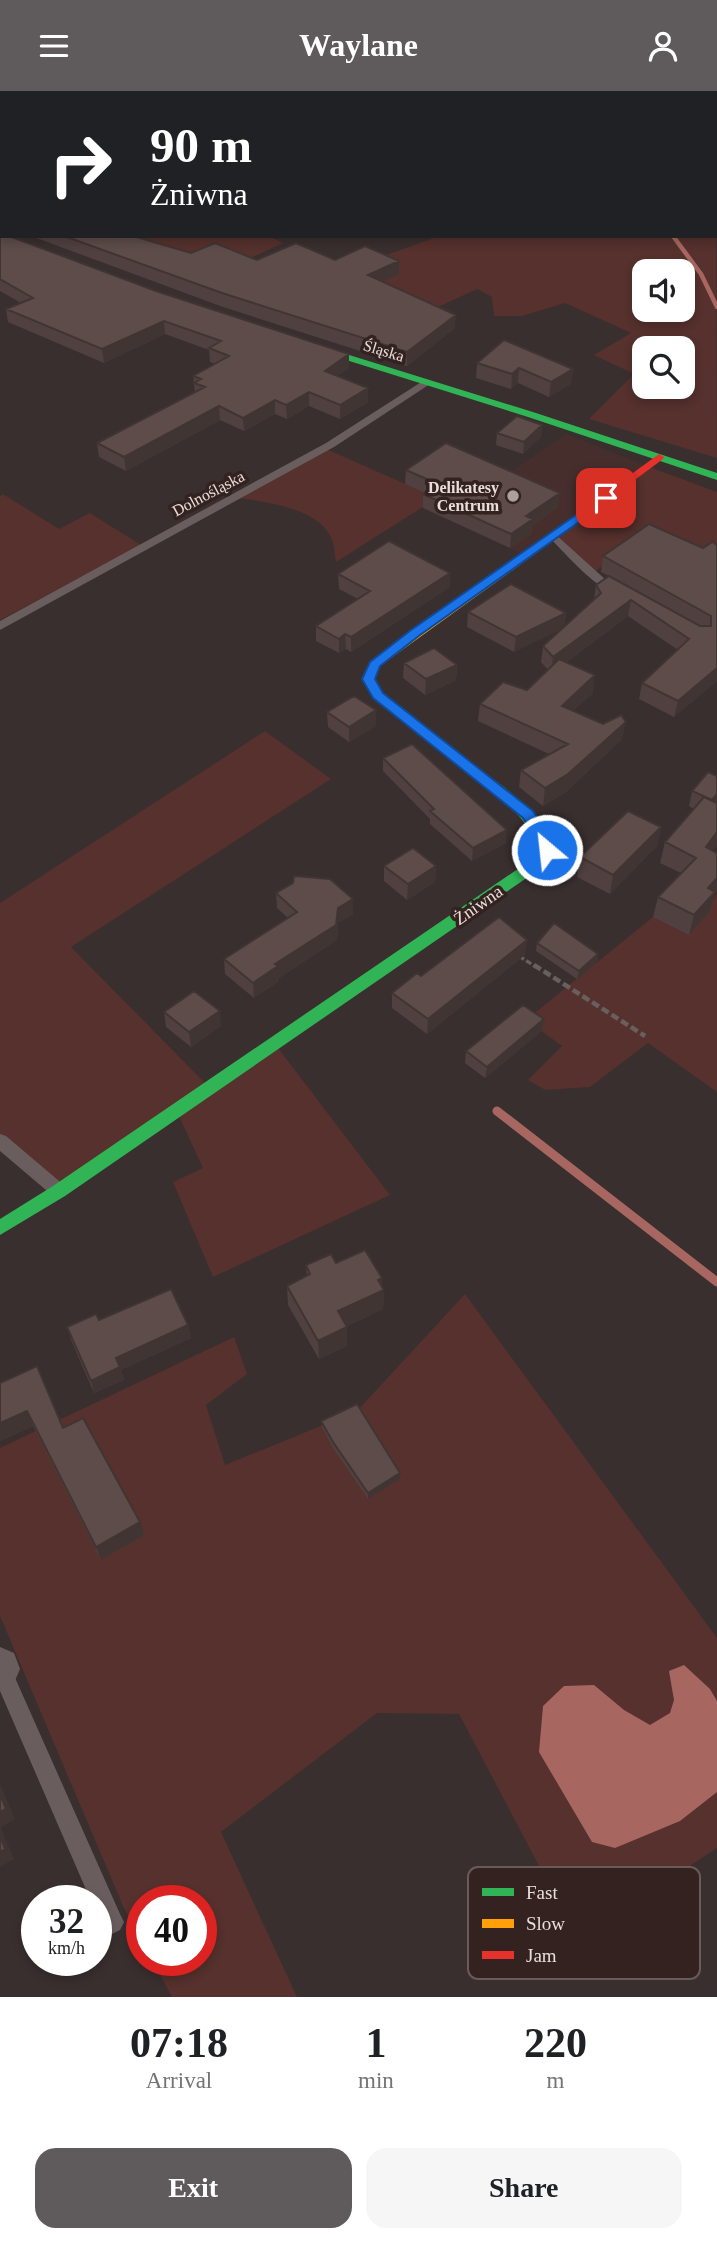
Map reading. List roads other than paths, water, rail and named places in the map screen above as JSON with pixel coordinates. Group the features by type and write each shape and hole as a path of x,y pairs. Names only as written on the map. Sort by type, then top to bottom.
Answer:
{"street":[{"name":"Śląska","path":"280,336 717,477"},
{"name":"Żniwna","path":"0,1228 60,1191 539,862 547,850 543,836 528,815 377,695 369,679 375,664 416,632 554,536 659,457"}],"lane":[{"name":"Dolnośląska","path":"0,626 330,445 426,382"},
{"path":"554,536 602,582 625,596"},
{"path":"0,1141 60,1191"},
{"path":"0,1668 96,1885"}],"waterway":[{"path":"674,238 701,274 717,307"},
{"path":"497,1111 717,1282"}],"place":[{"name":"Delikatesy Centrum","path":"513,496"}]}
